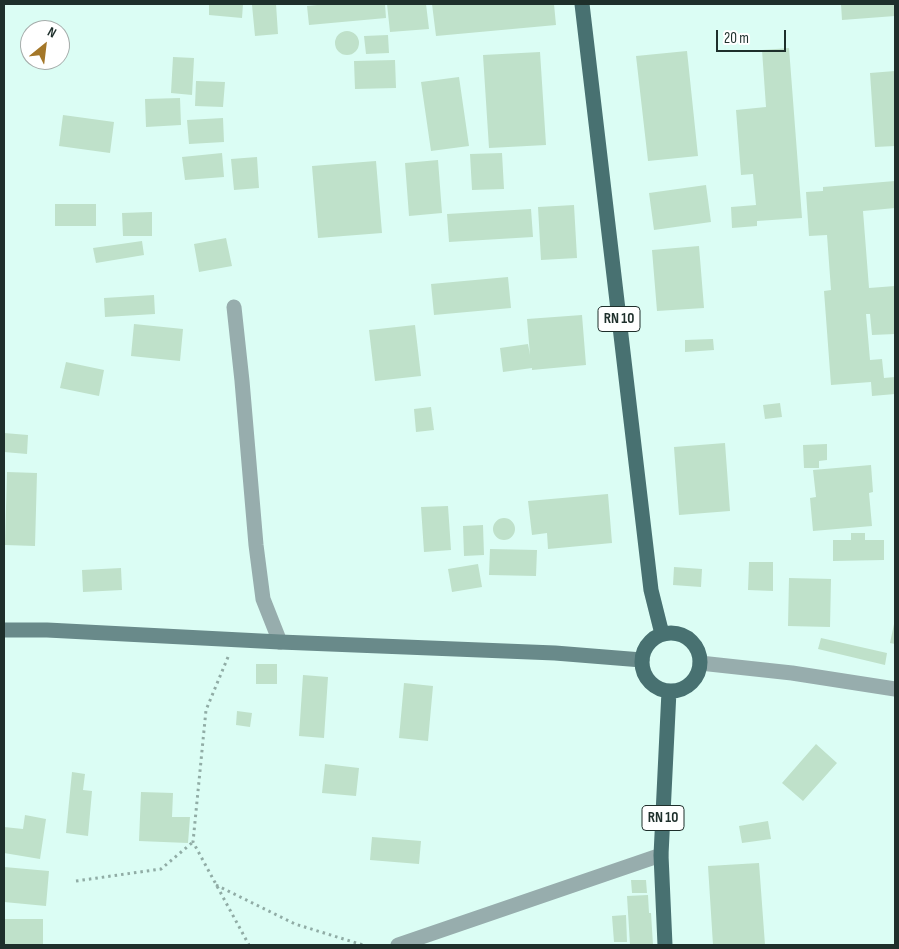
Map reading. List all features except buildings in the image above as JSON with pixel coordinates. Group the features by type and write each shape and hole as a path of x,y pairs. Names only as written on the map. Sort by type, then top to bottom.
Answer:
{"main road":[{"name":"RN 10","path":"582,4 651,590 662,634"},
{"path":"673,632 684,636 693,642 699,652 698,674 681,689 669,691 658,688 649,681 644,671 642,660 645,649 652,640 662,634 673,632"},
{"name":"RN 10","path":"665,945 661,856 669,691"}],"street":[{"path":"234,307 257,554 264,599 280,642"},
{"path":"4,630 47,630 555,653 642,660"},
{"path":"700,663 792,672 895,689"},
{"path":"398,945 661,856"}],"path":[{"path":"235,640 206,710 193,842 249,945"},
{"path":"76,881 161,869 193,842"},
{"path":"216,884 295,924 363,945"}]}
